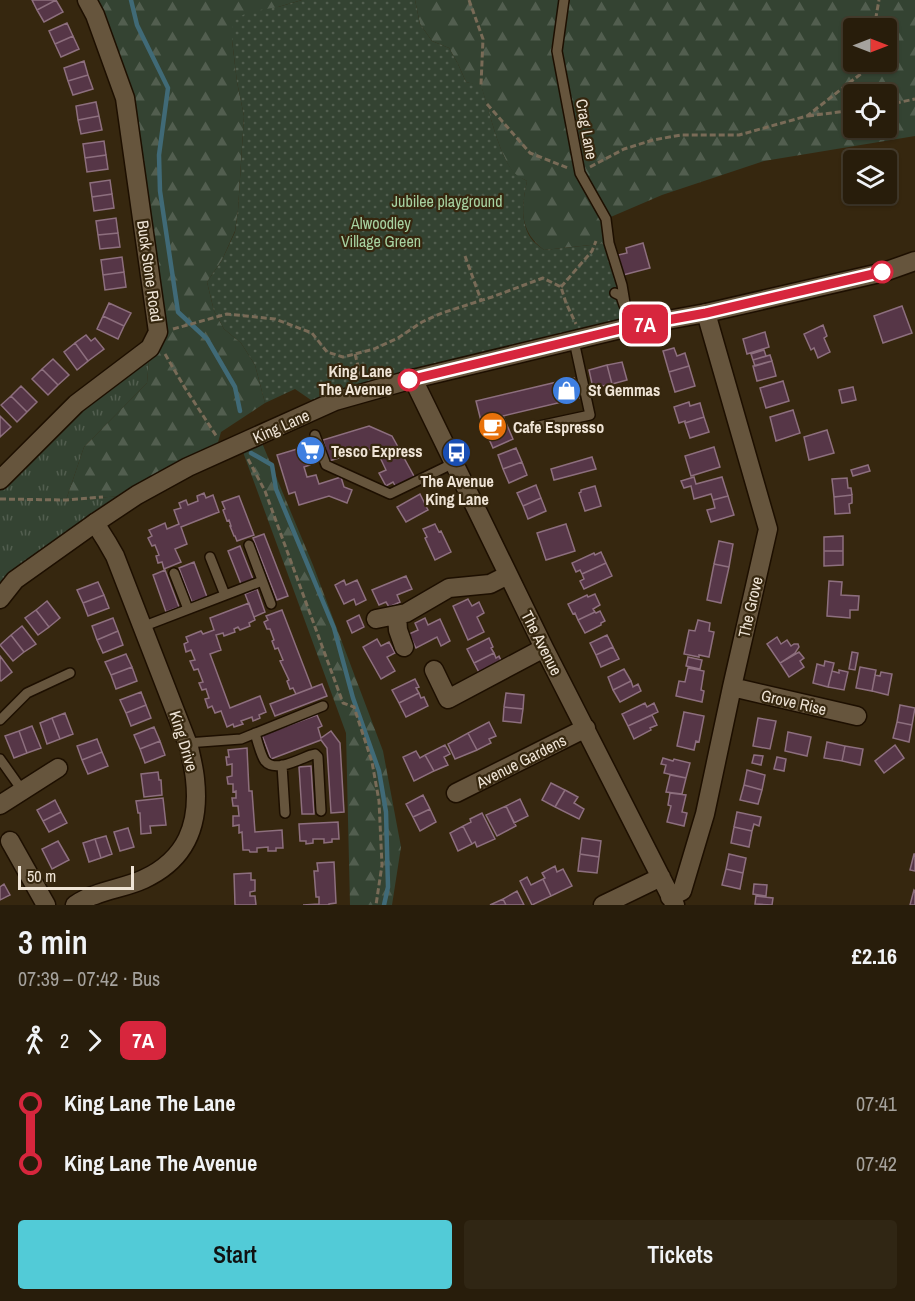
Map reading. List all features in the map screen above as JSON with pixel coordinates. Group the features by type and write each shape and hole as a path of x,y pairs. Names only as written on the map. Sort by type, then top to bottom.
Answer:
{"street":[{"name":"Buck Stone Road","path":"0,480 76,404 150,348 158,332 125,98 95,15 87,0"},
{"name":"King Lane","path":"0,599 15,580 137,495 188,467 335,401 413,379 629,327 706,313 884,272 915,261"},
{"name":"The Grove","path":"672,901 682,891 705,814 768,529 706,313"},
{"name":"The Avenue","path":"413,379 544,648 672,901"},
{"name":"King Drive","path":"75,905 93,896 144,879 162,868 179,854 194,823 195,778 187,743 115,556 95,523"},
{"path":"376,619 406,613 449,588 490,584 508,575"},
{"path":"398,615 398,630 404,646"},
{"path":"434,670 448,699 544,648"},
{"name":"Grove Rise","path":"732,687 857,716"},
{"name":"Avenue Gardens","path":"456,793 586,728"},
{"path":"0,805 58,768"},
{"path":"10,841 46,905"},
{"path":"603,905 661,877"}],"lane":[{"name":"Crag Lane","path":"564,0 557,51 580,173 606,219 609,243 622,285 629,327"},
{"path":"615,293 621,296 629,327"},
{"path":"525,429 590,415 580,339"},
{"path":"315,435 326,465 390,494 454,463"},
{"path":"249,545 271,604"},
{"path":"210,557 225,596"},
{"path":"174,573 188,609"},
{"path":"142,627 262,581"},
{"path":"0,720 27,693 70,673"},
{"path":"187,743 242,739 323,706"},
{"path":"255,733 265,761 272,765 282,765 311,754 318,757 321,811"},
{"path":"0,759 22,790"},
{"path":"282,765 285,813"}],"path":[{"path":"469,0 483,39 481,85"},
{"path":"876,18 879,0"},
{"path":"807,116 863,72"},
{"path":"897,103 915,99"},
{"path":"487,104 530,153 580,173 624,149 653,140 681,135 739,135 807,116 843,111"},
{"path":"561,287 592,251 599,232"},
{"path":"465,256 480,300"},
{"path":"181,327 227,314 274,319 312,333 327,352 343,357 374,349 398,338 442,312 543,278 561,287 579,331 580,339"},
{"path":"156,336 184,388 213,432 233,447 265,491 343,703 354,707 372,762 379,801 382,865 376,905"},
{"path":"356,354 364,393"},
{"path":"0,500 66,501 105,497"}],"green space":[{"path":"87,0 302,0 278,7 232,40 244,116 238,210 235,231 222,260 207,282 214,311 224,329 241,343 255,365 265,403 221,432 214,456 137,495 66,500 84,447 147,383 150,348 158,332 125,98"},
{"name":"Alwoodley Village Green","path":"302,0 415,0 420,24 432,41 449,48 466,82 481,85 500,148 512,169 527,181 523,212 526,227 533,241 544,250 609,243 632,327 370,383 311,400 295,389 265,403 255,365 241,343 224,329 214,311 207,282 222,260 235,232 238,210 244,116 232,40 233,21 248,12"},
{"path":"415,0 915,0 915,136 764,161 662,195 606,219 609,243 544,250 530,235 524,219 527,181 518,177 512,170 500,148 481,86 466,82 449,48 432,41 420,24"},
{"path":"150,348 147,383 84,447 66,500 137,495 0,599 0,480"},
{"path":"262,443 313,565 383,751 401,847 392,905 350,905 346,733 243,452"}],"building":[{"path":"32,0 56,0 37,10"},
{"path":"56,0 63,12 44,22 37,10"},
{"path":"67,23 73,36 55,44 49,31"},
{"path":"73,36 79,49 61,57 55,44"},
{"path":"84,61 88,75 68,81 64,68"},
{"path":"88,75 93,89 73,95 68,81"},
{"path":"96,102 99,116 78,120 76,106"},
{"path":"99,116 102,130 81,134 78,120"},
{"path":"104,141 106,155 85,158 83,144"},
{"path":"106,155 108,169 87,172 85,158"},
{"path":"110,180 112,194 92,197 90,183"},
{"path":"112,194 114,208 94,211 92,197"},
{"path":"116,218 118,233 98,235 96,221"},
{"path":"118,233 120,247 100,249 98,235"},
{"path":"643,243 650,268 623,275 618,255 627,253 626,248"},
{"path":"122,257 124,272 103,275 101,260"},
{"path":"124,272 126,287 105,290 103,275"},
{"path":"109,303 131,313 124,326 103,316"},
{"path":"902,306 912,333 883,343 874,316"},
{"path":"103,316 124,326 118,339 97,329"},
{"path":"823,325 827,336 824,338 830,352 818,358 814,348 811,350 804,334"},
{"path":"765,332 769,347 747,354 743,339"},
{"path":"86,335 91,341 95,338 104,349 88,361 75,343"},
{"path":"75,343 88,361 77,370 64,352"},
{"path":"674,348 677,356 685,353 689,366 669,372 663,351"},
{"path":"764,350 766,356 753,360 751,354"},
{"path":"770,355 772,361 755,366 753,360"},
{"path":"53,359 69,375 58,385 42,369"},
{"path":"772,361 776,376 757,381 753,366"},
{"path":"622,362 627,380 612,384 607,365"},
{"path":"607,365 612,384 593,388 589,370"},
{"path":"689,366 695,386 675,392 669,372"},
{"path":"42,369 58,385 48,395 32,379"},
{"path":"574,378 579,398 503,416 513,439 493,448 481,421 476,401"},
{"path":"783,381 789,401 766,408 760,388"},
{"path":"21,386 37,402 27,412 11,396"},
{"path":"853,387 856,400 842,403 839,390"},
{"path":"11,396 27,412 17,422 1,405"},
{"path":"689,402 690,406 700,403 704,417 679,423 674,407"},
{"path":"793,410 800,433 776,441 770,417"},
{"path":"0,416 11,427 0,437"},
{"path":"704,417 709,432 690,438 685,423"},
{"path":"369,426 392,436 415,478 397,489 393,482 386,486 379,473 386,470 378,453 368,449 329,461 323,440"},
{"path":"827,430 834,453 809,460 804,437"},
{"path":"314,444 319,460 310,462 310,465 304,467 307,477 316,475 319,484 341,477 344,487 352,490 347,503 329,496 299,505 295,492 289,494 277,455"},
{"path":"714,447 720,467 691,476 685,456"},
{"path":"516,448 522,462 503,469 498,455"},
{"path":"592,457 596,469 554,480 551,469"},
{"path":"522,462 527,475 509,483 503,469"},
{"path":"868,465 870,471 853,476 851,470"},
{"path":"694,477 696,484 722,477 728,496 713,500 711,494 694,499 691,486 684,488 681,481"},
{"path":"847,478 848,488 851,488 852,495 834,497 832,479"},
{"path":"536,485 541,498 523,506 517,493"},
{"path":"595,486 601,506 585,511 579,493 581,490"},
{"path":"204,493 206,498 213,495 219,512 181,527 187,544 175,549 181,562 164,569 162,562 158,563 156,556 159,555 155,545 152,546 148,538 152,536 149,530 165,523 167,529 179,524 174,510 181,508 179,503 186,500 188,505 198,501 197,496"},
{"path":"420,494 428,510 406,522 397,507"},
{"path":"852,495 852,503 849,504 850,513 835,514 834,497"},
{"path":"239,496 254,535 237,541 229,520 227,521 222,502"},
{"path":"728,496 734,515 711,522 707,510 715,508 713,500"},
{"path":"541,498 546,511 528,519 523,506"},
{"path":"435,524 451,552 435,560 423,529"},
{"path":"566,524 575,551 546,560 537,533"},
{"path":"264,534 288,596 277,600 253,538"},
{"path":"843,536 843,551 824,551 824,537"},
{"path":"719,541 733,544 729,567 714,564"},
{"path":"240,546 253,579 241,584 228,551"},
{"path":"824,551 843,551 843,565 824,566"},
{"path":"601,552 606,563 582,574 580,570 576,572 572,563"},
{"path":"194,562 207,597 192,602 179,568"},
{"path":"606,563 612,576 584,589 580,581 584,579 582,574"},
{"path":"714,564 729,567 721,603 707,600"},
{"path":"165,570 179,607 166,612 153,575"},
{"path":"406,576 412,589 397,595 400,602 389,607 386,602 379,605 372,590"},
{"path":"344,580 346,585 357,580 366,600 356,605 354,599 344,604 335,585"},
{"path":"829,581 842,582 841,595 859,596 858,610 850,610 850,618 827,616"},
{"path":"98,582 104,595 83,603 77,590"},
{"path":"257,589 265,612 254,617 245,594"},
{"path":"595,594 600,605 593,609 595,612 578,620 568,604 587,595 588,597"},
{"path":"104,595 109,608 88,616 83,603"},
{"path":"468,599 472,606 479,602 484,613 477,617 484,632 468,640 453,606"},
{"path":"47,601 60,618 49,627 36,610"},
{"path":"249,603 255,620 249,623 250,626 240,630 238,627 234,629 235,632 224,636 223,633 216,635 221,650 210,654 230,708 260,696 266,712 253,721 252,717 241,721 243,724 234,727 233,724 227,727 221,711 215,713 212,706 208,708 205,699 209,698 206,689 202,690 199,683 203,682 198,669 194,670 190,661 195,660 191,650 186,652 184,644 188,642 186,637 201,631 203,634 214,630 210,618"},
{"path":"36,610 49,627 38,635 25,618"},
{"path":"282,610 312,688 296,694 293,688 290,689 287,681 289,680 280,661 283,660 278,648 275,649 270,629 267,629 264,622 268,620 266,616"},
{"path":"600,611 605,621 585,633 578,620"},
{"path":"359,615 364,627 352,633 347,621"},
{"path":"113,618 118,631 97,640 92,626"},
{"path":"425,618 428,625 440,619 450,641 441,646 437,637 416,648 409,634 418,630 415,623"},
{"path":"698,620 710,623 709,631 714,632 709,657 684,654 689,630 695,631"},
{"path":"22,626 36,644 24,652 11,635"},
{"path":"118,631 123,645 103,653 97,640"},
{"path":"11,635 24,652 13,661 0,645"},
{"path":"607,635 613,647 596,655 590,643"},
{"path":"777,637 781,644 787,640 791,646 798,644 799,647 795,653 780,663 767,644"},
{"path":"489,638 494,653 474,663 467,649"},
{"path":"377,639 381,646 389,642 395,653 387,657 395,671 381,679 363,647"},
{"path":"613,647 619,659 601,667 596,655"},
{"path":"799,652 804,658 800,661 804,667 789,677 780,663"},
{"path":"852,652 858,653 855,670 849,669"},
{"path":"494,653 496,658 499,656 503,665 481,676 474,663"},
{"path":"126,654 132,667 111,675 105,662"},
{"path":"0,656 12,672 1,681 0,680"},
{"path":"688,657 702,660 700,669 686,666"},
{"path":"825,661 834,663 828,687 813,683 817,664 824,666"},
{"path":"132,667 137,681 116,689 111,675"},
{"path":"860,667 876,670 872,691 856,688"},
{"path":"688,668 704,671 702,702 676,696 679,681 685,682"},
{"path":"624,669 631,681 613,690 608,677"},
{"path":"839,670 848,672 844,690 828,687 832,671 839,673"},
{"path":"881,672 892,674 888,695 872,691 875,675 880,676"},
{"path":"415,679 419,693 399,703 392,690"},
{"path":"631,681 633,687 638,684 641,691 620,702 613,690"},
{"path":"322,684 327,696 275,716 270,704"},
{"path":"141,692 146,705 126,713 120,700"},
{"path":"419,693 421,698 424,697 428,706 406,717 399,703"},
{"path":"506,693 524,695 523,709 504,707"},
{"path":"645,703 647,707 654,703 658,712 628,726 622,714"},
{"path":"146,705 151,718 131,726 126,713"},
{"path":"900,705 915,708 912,725 897,722"},
{"path":"504,707 523,709 521,723 503,721"},
{"path":"684,712 704,716 699,742 696,741 694,750 677,746"},
{"path":"65,713 73,734 60,739 52,718"},
{"path":"317,715 322,726 318,728 321,738 331,731 340,743 344,812 331,813 327,748 321,740 271,759 262,735"},
{"path":"652,715 657,725 634,739 628,726"},
{"path":"52,718 60,739 47,744 40,723"},
{"path":"758,718 776,721 770,749 753,746"},
{"path":"489,722 496,736 489,739 491,743 477,750 468,733"},
{"path":"897,722 912,725 909,742 893,738"},
{"path":"32,726 41,748 27,753 19,731"},
{"path":"154,727 160,741 140,749 134,735"},
{"path":"19,731 27,753 14,758 5,736"},
{"path":"788,732 811,737 807,756 785,751"},
{"path":"468,733 477,750 455,759 448,744"},
{"path":"97,739 102,752 82,760 77,746"},
{"path":"160,741 165,755 145,763 140,749"},
{"path":"827,742 845,746 842,761 824,758"},
{"path":"445,745 450,754 444,757 448,765 434,771 425,755"},
{"path":"895,745 904,758 884,773 875,761"},
{"path":"845,746 863,749 860,765 842,761"},
{"path":"247,748 249,791 252,791 255,832 282,830 283,848 276,848 276,851 268,851 268,847 257,848 257,852 243,850 242,832 239,833 239,825 233,826 233,816 239,816 238,806 233,806 232,798 236,798 236,791 233,792 233,784 228,784 227,777 232,776 232,764 227,765 226,757 229,757 228,750"},
{"path":"416,751 420,758 425,755 434,771 414,781 403,757"},
{"path":"102,752 108,766 88,774 82,760"},
{"path":"754,755 763,756 761,765 752,763"},
{"path":"777,757 786,759 784,771 774,769"},
{"path":"663,758 690,763 686,778 664,773 666,765 661,764"},
{"path":"311,766 314,814 302,814 299,767"},
{"path":"747,770 765,775 762,790 744,785"},
{"path":"158,772 162,795 144,797 141,774"},
{"path":"670,775 686,778 682,794 666,792"},
{"path":"551,783 565,790 555,807 542,800"},
{"path":"744,785 762,790 758,804 740,800"},
{"path":"565,790 578,797 574,803 584,809 579,819 555,807"},
{"path":"670,793 686,795 682,812 687,813 684,826 667,822 671,806 668,805"},
{"path":"423,795 430,809 413,817 406,804"},
{"path":"163,798 166,825 150,826 151,833 141,834 140,813 138,813 136,801"},
{"path":"520,799 528,816 514,823 506,806"},
{"path":"55,800 61,812 43,821 37,810"},
{"path":"506,806 516,826 497,836 486,815"},
{"path":"430,809 436,822 420,831 413,817"},
{"path":"61,812 67,823 49,832 43,821"},
{"path":"737,812 761,817 759,826 754,824 752,831 734,827"},
{"path":"482,813 495,839 477,847 475,842 472,844 463,826 471,822 470,819"},
{"path":"338,822 339,839 332,839 332,842 324,843 324,839 313,839 313,843 306,844 306,841 300,841 299,824"},
{"path":"463,826 472,844 458,851 450,833"},
{"path":"734,827 752,831 749,847 731,843"},
{"path":"128,828 134,847 120,851 114,832"},
{"path":"106,836 112,854 101,858 95,839"},
{"path":"582,838 601,841 599,857 580,854"},
{"path":"95,839 101,858 89,862 83,843"},
{"path":"58,841 69,860 52,869 42,849"},
{"path":"580,854 599,857 597,873 578,871"},
{"path":"729,854 746,858 743,873 726,869"},
{"path":"915,854 915,871 910,870"},
{"path":"334,862 336,903 303,905 319,904 319,897 316,897 314,871 318,871 317,863"},
{"path":"555,866 557,872 563,869 572,886 551,896 542,873"},
{"path":"726,869 743,873 740,889 722,885"},
{"path":"251,873 251,880 255,880 255,891 250,892 250,896 255,896 256,905 235,905 234,874"},
{"path":"527,877 531,885 543,879 551,896 532,905 520,881"},
{"path":"4,884 10,895 0,900 0,887"},
{"path":"754,884 767,885 766,896 753,894"},
{"path":"914,890 915,905 910,905"},
{"path":"517,891 524,905 506,905 503,899"},
{"path":"756,896 773,898 772,905 755,904"},
{"path":"503,899 506,905 490,905"}],"waterway":[{"path":"131,0 137,25 168,88 159,155 160,191 178,312 207,339 235,387 240,411"},
{"path":"251,453 272,465 276,489 334,628 353,698 379,771 386,812 388,887 384,905"}],"bus line":[{"name":"7A","path":"409,380 629,327 706,313 882,272"}],"place":[{"name":"King Lane The Avenue","path":"409,380"},
{"name":"St Gemmas","path":"567,390"},
{"name":"Cafe Espresso","path":"492,427"},
{"name":"Tesco Express","path":"310,451"},
{"name":"The Avenue King Lane","path":"457,453"}],"park label":[{"name":"Jubilee playground","path":"447,201"}]}
